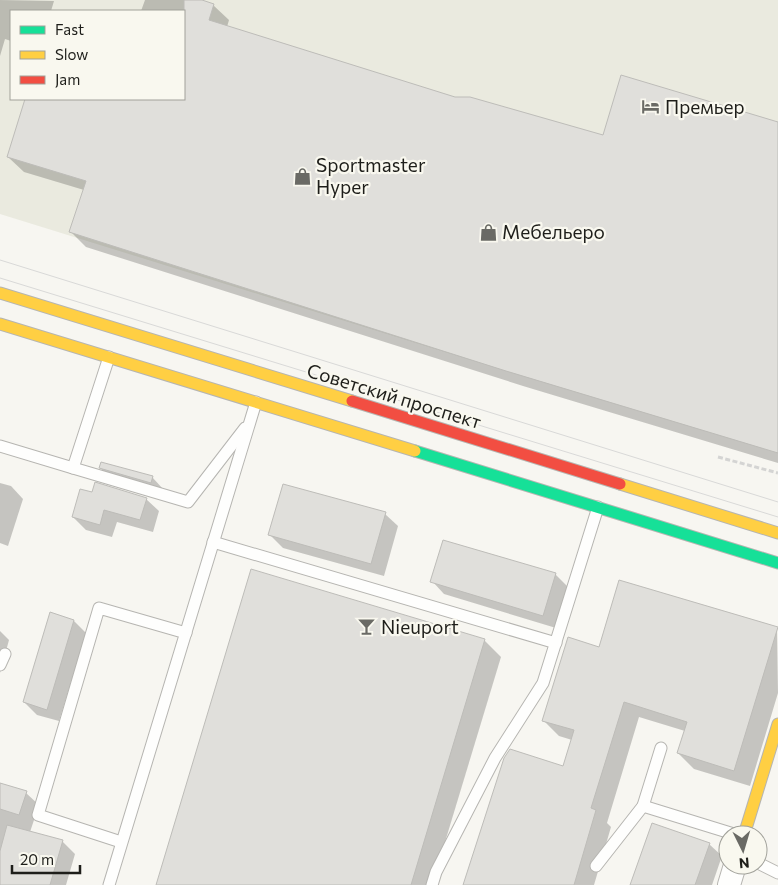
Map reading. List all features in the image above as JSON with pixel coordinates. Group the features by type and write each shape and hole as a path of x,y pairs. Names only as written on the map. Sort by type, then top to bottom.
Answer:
{"main road":[{"name":"Советский проспект","path":"0,293 778,533"},
{"path":"0,324 598,506 778,563"},
{"path":"747,825 778,724"}],"lane":[{"path":"72,468 109,357"},
{"path":"109,885 256,402"},
{"path":"0,446 188,502 249,423"},
{"path":"432,885 436,872 495,758 543,683 598,506"},
{"path":"214,542 556,643"},
{"path":"122,842 38,815 99,608 186,633"},
{"path":"0,665 5,654"},
{"path":"596,866 643,806 661,748"},
{"path":"643,806 718,829"}],"path":[{"path":"718,457 778,474"}],"shaded area":[{"path":"0,0 778,0 778,453 0,214"}],"building":[{"path":"184,0 202,0 214,4 209,20 455,97 470,97 603,135 621,75 778,122 778,453 506,371 69,232 86,181 7,157 25,100 185,100"},
{"path":"101,462 153,476 151,483 99,468"},
{"path":"95,482 147,498 140,520 104,510 100,525 72,517 80,489 92,492"},
{"path":"283,484 386,512 371,564 268,535"},
{"path":"443,540 556,573 543,616 430,582"},
{"path":"251,569 485,639 411,885 156,885"},
{"path":"619,580 778,627 734,771 677,753 687,722 624,702 591,808 596,810 574,885 463,885 504,758 510,749 563,766 574,730 542,721 568,637 599,647"},
{"path":"50,612 74,620 47,710 23,702"},
{"path":"0,783 27,791 19,815 0,809"},
{"path":"652,823 710,843 695,885 630,885"},
{"path":"7,825 63,840 50,885 0,885 0,851"}],"tram line":[{"path":"0,260 778,502"},
{"path":"0,278 778,517"}],"traffic: fast":[{"path":"415,451 778,563"}],"traffic: slow":[{"path":"0,293 352,401"},
{"path":"0,324 415,451"},
{"path":"620,484 778,533"},
{"path":"747,825 778,724"}],"traffic: jam":[{"path":"352,401 620,484"}],"place":[{"name":"Премьер","path":"651,107"},
{"name":"Sportmaster Hyper","path":"302,176"},
{"name":"Мебельеро","path":"488,232"},
{"name":"Nieuport","path":"367,627"}]}
